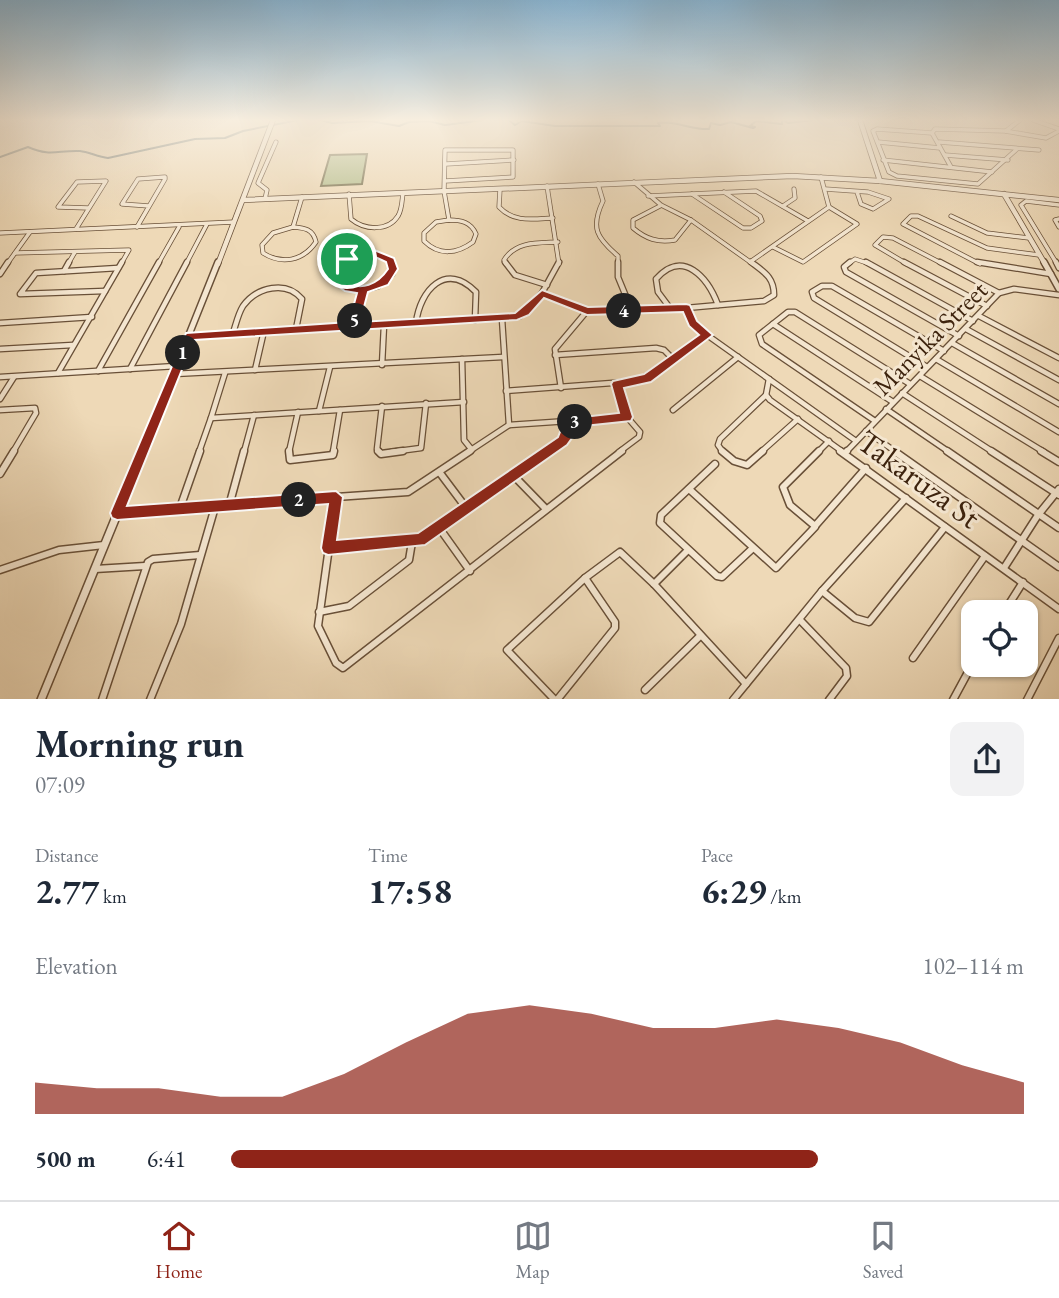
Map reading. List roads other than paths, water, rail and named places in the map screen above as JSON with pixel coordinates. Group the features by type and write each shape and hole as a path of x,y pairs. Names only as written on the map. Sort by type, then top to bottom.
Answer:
{"street":[{"path":"41,699 190,336 261,153"},
{"path":"265,199 267,190 258,183 271,153"},
{"path":"445,153 444,191 449,220"},
{"path":"445,181 510,178 515,174 512,153"},
{"path":"871,153 880,181"},
{"path":"881,153 893,175 978,184 1014,153"},
{"path":"945,155 951,167"},
{"path":"945,155 1008,160"},
{"path":"446,164 514,160"},
{"path":"883,160 992,172"},
{"path":"136,227 149,206 165,179 165,177 138,179 122,204 149,206"},
{"path":"773,247 803,262 857,224 829,207 821,177"},
{"path":"243,200 635,182 821,177 880,181 1059,202"},
{"path":"933,180 938,188"},
{"path":"76,229 106,181 77,182 58,207 89,208"},
{"path":"542,293 587,311 686,308 764,301 774,295 771,278 691,220 661,205 635,182"},
{"path":"598,184 603,201 595,217 599,238 618,256 618,277 632,311"},
{"path":"190,336 502,319 522,315 542,293 559,264 558,242 547,186"},
{"path":"500,189 499,207 509,216 522,219 553,218"},
{"path":"783,206 795,198 794,189"},
{"path":"825,189 858,192 885,195 889,199 873,209 861,204 858,192"},
{"path":"647,195 758,191 808,221"},
{"path":"349,194 351,219 358,226 372,228 396,219 400,211 402,192"},
{"path":"692,194 743,228 751,228 762,221 760,216 724,192"},
{"path":"1003,194 1054,276 1059,289"},
{"path":"293,227 302,197"},
{"path":"1059,202 1023,201 1022,208 1059,268"},
{"path":"661,205 634,220 634,228 645,238 659,242 675,240 691,220"},
{"path":"750,262 829,207"},
{"path":"1011,207 1022,208"},
{"path":"1039,254 987,248 918,216 911,216 903,223 982,265 1054,276"},
{"path":"951,216 987,233 1029,238"},
{"path":"1059,219 1055,220 1059,227"},
{"path":"449,220 462,221 472,226 476,234 473,242 457,251 431,249 424,242 424,233 436,222 449,220"},
{"path":"0,233 234,222"},
{"path":"130,370 207,224"},
{"path":"98,371 179,226"},
{"path":"293,227 306,228 314,234 316,242 311,250 292,260 278,261 266,257 261,250 264,241 279,230 293,227"},
{"path":"0,274 31,231"},
{"path":"987,306 880,250 875,244 883,237 893,238 999,293"},
{"path":"547,285 513,274 506,267 504,260 510,251 522,245 558,242"},
{"path":"15,253 129,249 58,373"},
{"path":"64,271 75,251"},
{"path":"374,253 386,257 393,264 389,279 378,286 363,290 343,286 337,278 339,268 347,259 360,254 374,253"},
{"path":"959,336 846,272 844,267 855,259 862,260 973,321"},
{"path":"106,291 20,295 34,274 119,268"},
{"path":"670,309 658,292 656,279 665,270 672,268 690,269 703,275 718,305"},
{"path":"416,323 418,304 423,294 438,282 450,279 467,283 476,292 475,320"},
{"path":"927,367 814,298 813,292 822,286 832,286 944,351"},
{"path":"233,333 241,310 250,299 264,290 281,288 295,291 302,299 295,329"},
{"name":"Manyika Street","path":"845,453 999,293 1014,289 1059,295"},
{"path":"354,326 363,290"},
{"path":"686,308 692,323 707,335 856,441"},
{"path":"561,388 555,355 557,347 587,311"},
{"path":"875,421 762,344 759,335 788,312 798,313 910,384"},
{"path":"979,316 1059,358"},
{"path":"0,323 92,317"},
{"path":"502,319 509,425"},
{"path":"773,324 893,402"},
{"path":"382,365 384,326"},
{"path":"966,329 1059,380"},
{"path":"255,370 264,331"},
{"path":"506,391 643,380 707,335"},
{"path":"952,343 1059,404"},
{"path":"0,349 74,345"},
{"path":"555,355 656,348 664,350 674,359"},
{"path":"174,374 503,357"},
{"path":"673,410 738,357"},
{"path":"462,359 464,443 472,450"},
{"path":"936,359 1059,432"},
{"path":"0,377 176,366"},
{"path":"320,411 330,367"},
{"path":"180,508 225,373"},
{"path":"920,375 1059,462"},
{"path":"0,399 15,376"},
{"path":"769,379 766,395 720,439 718,445 737,464 747,465 798,419"},
{"path":"336,497 318,626 336,663 339,667 346,667 639,438 639,429 627,417 617,384"},
{"path":"902,393 1058,493 1038,515 1004,568"},
{"name":"Takaruza St","path":"766,395 1059,609"},
{"path":"211,418 464,402"},
{"path":"382,406 377,449 381,454 421,448 426,403"},
{"path":"0,410 32,407 36,413 0,474"},
{"path":"886,409 1059,528"},
{"path":"298,412 288,458 290,460 332,455 340,410"},
{"path":"229,506 254,415"},
{"path":"117,513 408,492 509,425 627,417"},
{"path":"328,548 412,542 440,529 566,438 569,423"},
{"path":"866,431 1059,567"},
{"path":"815,526 790,506 783,495 782,487 829,441"},
{"path":"715,464 660,519 660,523 710,571 722,576 752,548"},
{"path":"689,489 776,568 866,468"},
{"path":"440,472 467,509"},
{"path":"514,476 546,509"},
{"path":"733,699 822,591 906,498"},
{"path":"150,699 181,624 215,507"},
{"path":"822,591 855,618 869,622 945,527"},
{"path":"440,529 470,571"},
{"path":"319,612 349,606 409,561 412,542"},
{"path":"0,570 60,550 105,544"},
{"path":"654,584 687,551"},
{"path":"586,578 615,622 615,628 556,699 507,650 586,578 620,552 654,584 746,684"},
{"path":"102,699 145,566 153,559 200,555"},
{"path":"913,658 985,556"},
{"path":"95,569 145,566"},
{"path":"1012,600 1023,582"},
{"path":"800,620 846,668 847,676 829,699"},
{"path":"645,690 700,635"},
{"path":"1027,699 1059,638"},
{"path":"953,699 965,677"}],"waterway":[{"path":"0,157 12,153"},
{"path":"86,153 108,158 133,153"}]}
